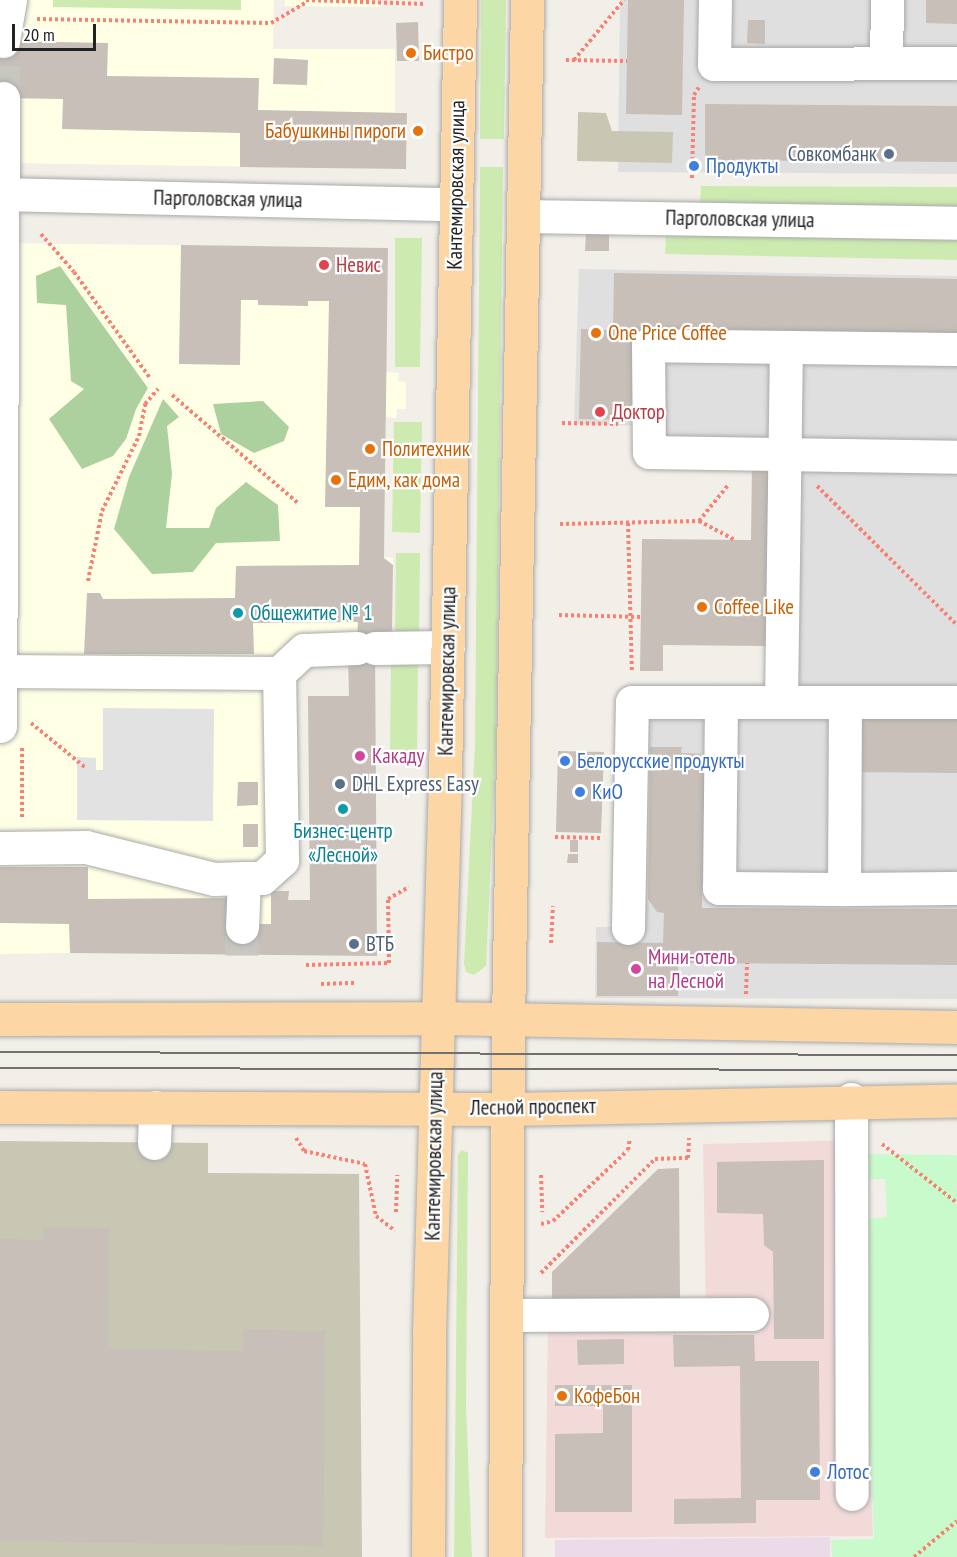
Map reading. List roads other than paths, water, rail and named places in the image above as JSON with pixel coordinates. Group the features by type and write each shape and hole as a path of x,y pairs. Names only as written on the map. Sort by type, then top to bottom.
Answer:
{"main road":[{"name":"Кантемировская улица","path":"428,1557 435,1109 448,647 460,0"},
{"path":"505,1557 508,1021 527,0"},
{"path":"0,1019 437,1018 957,1027"},
{"name":"Лесной проспект","path":"0,1107 507,1109 851,1099 957,1100"}],"street":[{"path":"715,0 714,64 957,63"},
{"path":"886,63 887,0"},
{"path":"0,725 3,98"},
{"name":"Парголовская улица","path":"2,194 456,204"},
{"name":"Парголовская улица","path":"523,216 957,223"},
{"path":"957,349 648,345 649,452 957,457"},
{"path":"781,702 786,347"},
{"path":"1,671 279,673 304,650 448,647"},
{"path":"0,848 86,847 214,879 262,878 282,860 279,673"},
{"path":"628,927 632,702 957,702"},
{"path":"721,702 719,888 957,888"},
{"path":"844,889 845,702"},
{"path":"243,927 244,878"},
{"path":"851,1099 852,1494"},
{"path":"154,1143 155,1107"},
{"path":"507,1315 752,1314"}],"tunnel":[{"path":"3,41 3,98"},
{"path":"242,927 242,955"}],"tram line":[{"path":"0,1052 957,1055"},
{"path":"0,1068 957,1070"}],"place":[{"name":"Бистро","path":"411,53"},
{"name":"Бабушкины пироги","path":"418,131"},
{"name":"Совкомбанк","path":"889,154"},
{"name":"Продукты","path":"694,166"},
{"name":"Невис","path":"324,265"},
{"name":"One Price Coffee","path":"596,333"},
{"name":"Доктор","path":"600,412"},
{"name":"Политехник","path":"370,449"},
{"name":"Едим, как дома","path":"336,480"},
{"name":"Coffee Like","path":"702,607"},
{"name":"Общежитие № 1","path":"238,613"},
{"name":"Какаду","path":"360,756"},
{"name":"Белорусские продукты","path":"565,761"},
{"name":"DHL Express Easy","path":"340,784"},
{"name":"КиО","path":"580,792"},
{"name":"Бизнес-центр «Лесной»","path":"343,809"},
{"name":"ВТБ","path":"354,944"},
{"name":"Мини-отель на Лесной","path":"636,969"},
{"name":"КофеБон","path":"562,1396"},
{"name":"Лотос","path":"815,1472"}]}
